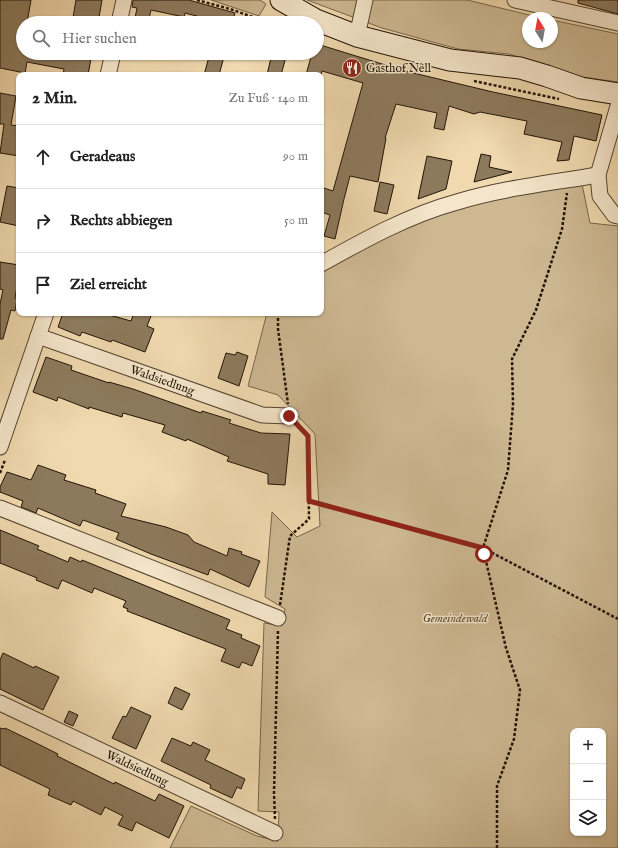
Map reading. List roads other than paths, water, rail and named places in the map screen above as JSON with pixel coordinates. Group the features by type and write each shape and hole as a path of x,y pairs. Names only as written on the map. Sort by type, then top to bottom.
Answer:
{"main road":[{"path":"280,0 309,16"},
{"path":"324,23 357,36 450,60 520,68 581,88 618,94"}],"street":[{"path":"121,16 124,0"},
{"path":"357,36 365,0"},
{"path":"516,0 618,23"},
{"path":"109,72 111,60"},
{"path":"618,106 598,176 600,196 614,215 618,216"},
{"path":"324,262 397,224 456,202 500,191 598,176"},
{"path":"0,447 45,316"},
{"name":"Waldsiedlung","path":"38,336 262,415 289,416"},
{"path":"0,508 278,618"},
{"name":"Waldsiedlung","path":"0,702 275,833"}],"place":[{"name":"Gasthof Nell","path":"352,68"}],"park label":[{"name":"Gemeindewald","path":"455,618"}]}
